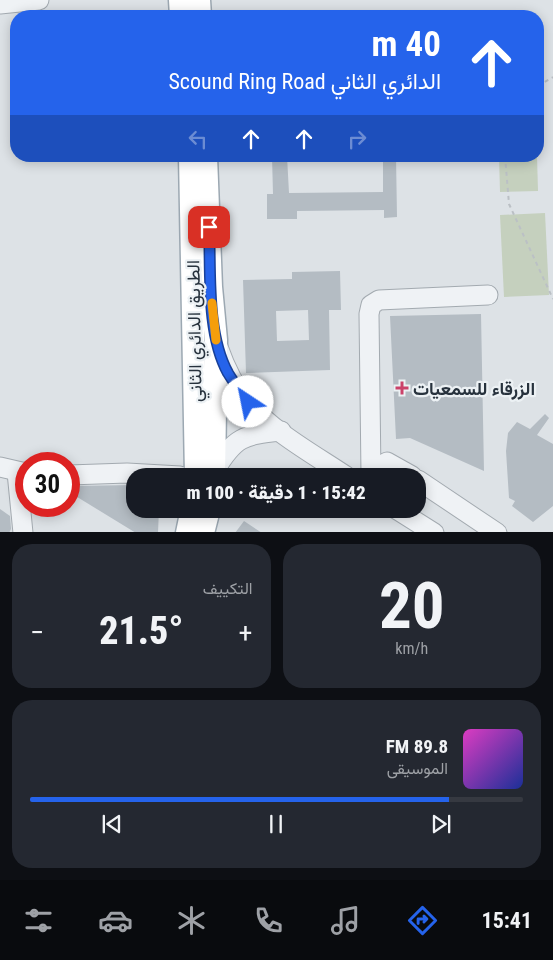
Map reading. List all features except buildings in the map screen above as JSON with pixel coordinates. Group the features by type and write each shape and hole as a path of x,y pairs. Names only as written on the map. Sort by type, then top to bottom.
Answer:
{"main road":[{"name":"الطريق الدائري الثاني","path":"191,162 202,288 208,468"},
{"path":"202,288 206,162"},
{"name":"الطريق الدائري الثاني","path":"202,288 216,340 216,423 209,468"},
{"path":"186,532 190,518"},
{"path":"203,532 206,518"}],"street":[{"path":"0,4 32,0"},
{"path":"371,468 369,314 371,305 379,300 488,295"},
{"path":"216,340 227,372 248,402 281,431 334,468"},
{"path":"213,468 235,442 249,435 281,431"},
{"path":"377,468 386,462 397,468"},
{"path":"14,470 23,532"},
{"path":"80,475 126,474"},
{"path":"426,485 497,532"},
{"path":"411,518 434,532"}],"path":[{"path":"506,162 509,204 553,299"}],"green space":[{"path":"499,162 537,162 538,191 500,192"},
{"path":"545,213 549,295 504,297 500,215"}],"slow traffic":[{"path":"212,303 216,340"}],"place":[{"name":"الزرقاء للسمعيات","path":"402,388"}],"route":[{"path":"209,227 211,287 216,340 227,372 248,402"}]}
